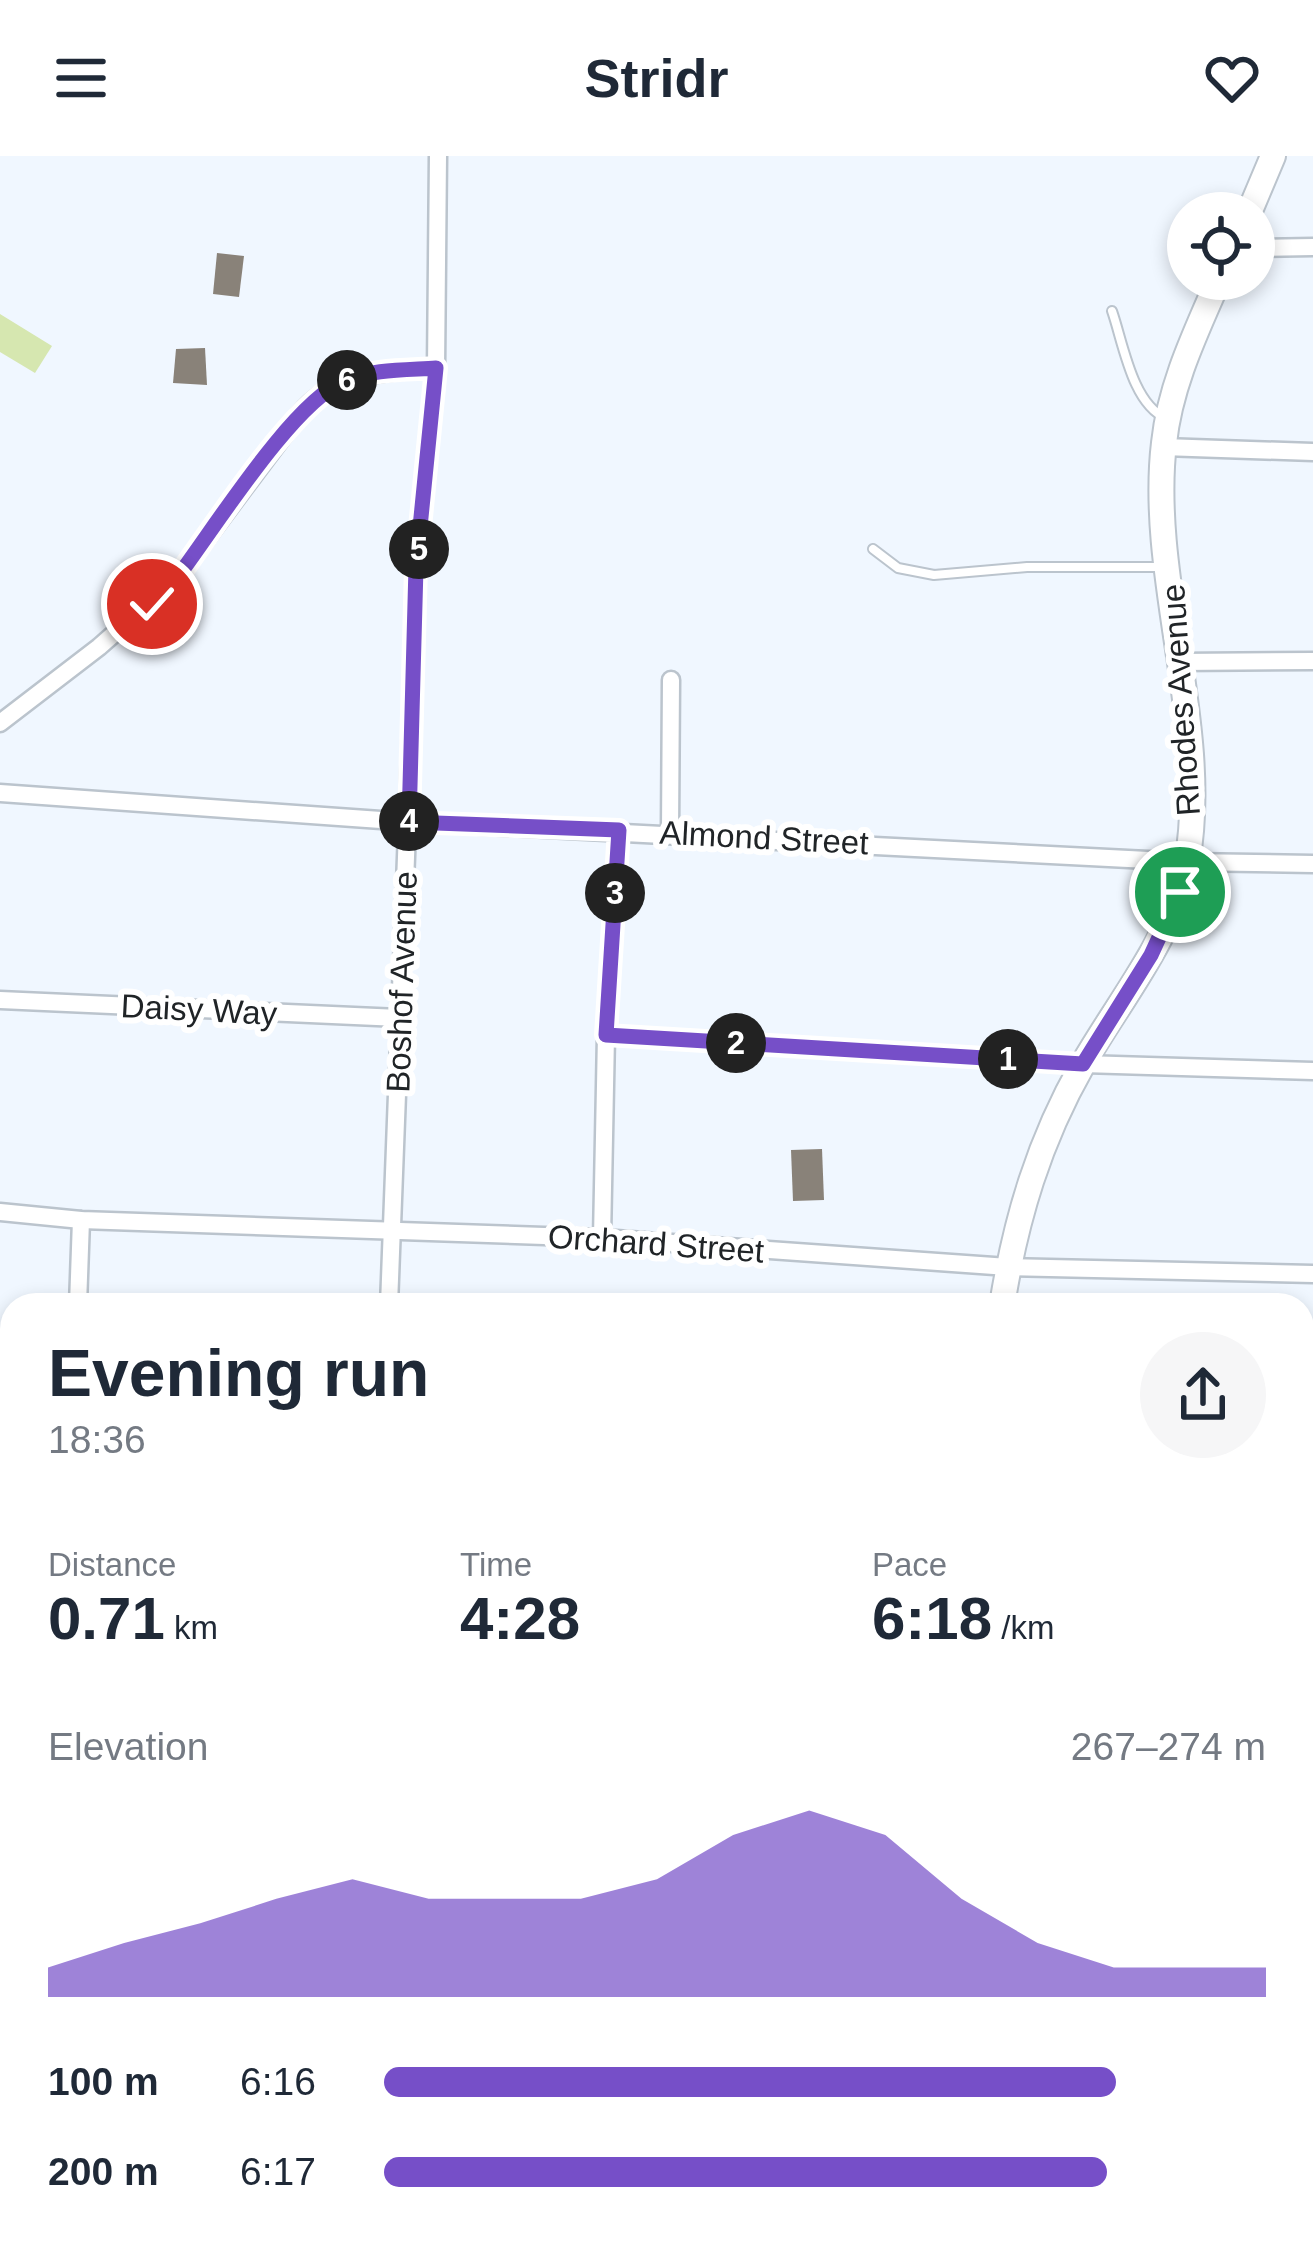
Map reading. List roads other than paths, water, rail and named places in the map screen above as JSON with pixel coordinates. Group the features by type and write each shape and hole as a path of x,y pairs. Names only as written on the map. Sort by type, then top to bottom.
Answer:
{"main road":[{"path":"1258,192 1273,156"},
{"name":"Rhodes Avenue","path":"1004,1293 1024,1196 1046,1133 1151,955 1180,892 1187,862 1190,793 1163,447 1177,380 1211,300"}],"street":[{"name":"Boshof Avenue","path":"389,1293 416,567 436,368 438,156"},
{"path":"1275,248 1313,247"},
{"path":"0,722 100,647 176,579 299,415 320,394 364,374 436,368"},
{"path":"1163,447 1313,452"},
{"path":"1179,662 1313,661"},
{"path":"670,680 670,832"},
{"name":"Almond Street","path":"0,793 409,822 1187,862 1313,864"},
{"path":"602,1238 606,1035 619,830"},
{"name":"Daisy Way","path":"0,1000 399,1018"},
{"path":"606,1035 1083,1064 1313,1071"},
{"name":"Orchard Street","path":"0,1211 81,1220 602,1238 1008,1267 1313,1274"},
{"path":"78,1293 81,1220"}],"lane":[{"path":"1112,311 1142,397 1155,413 1167,418"},
{"path":"873,549 898,568 934,575 1027,566 1169,567"}]}
